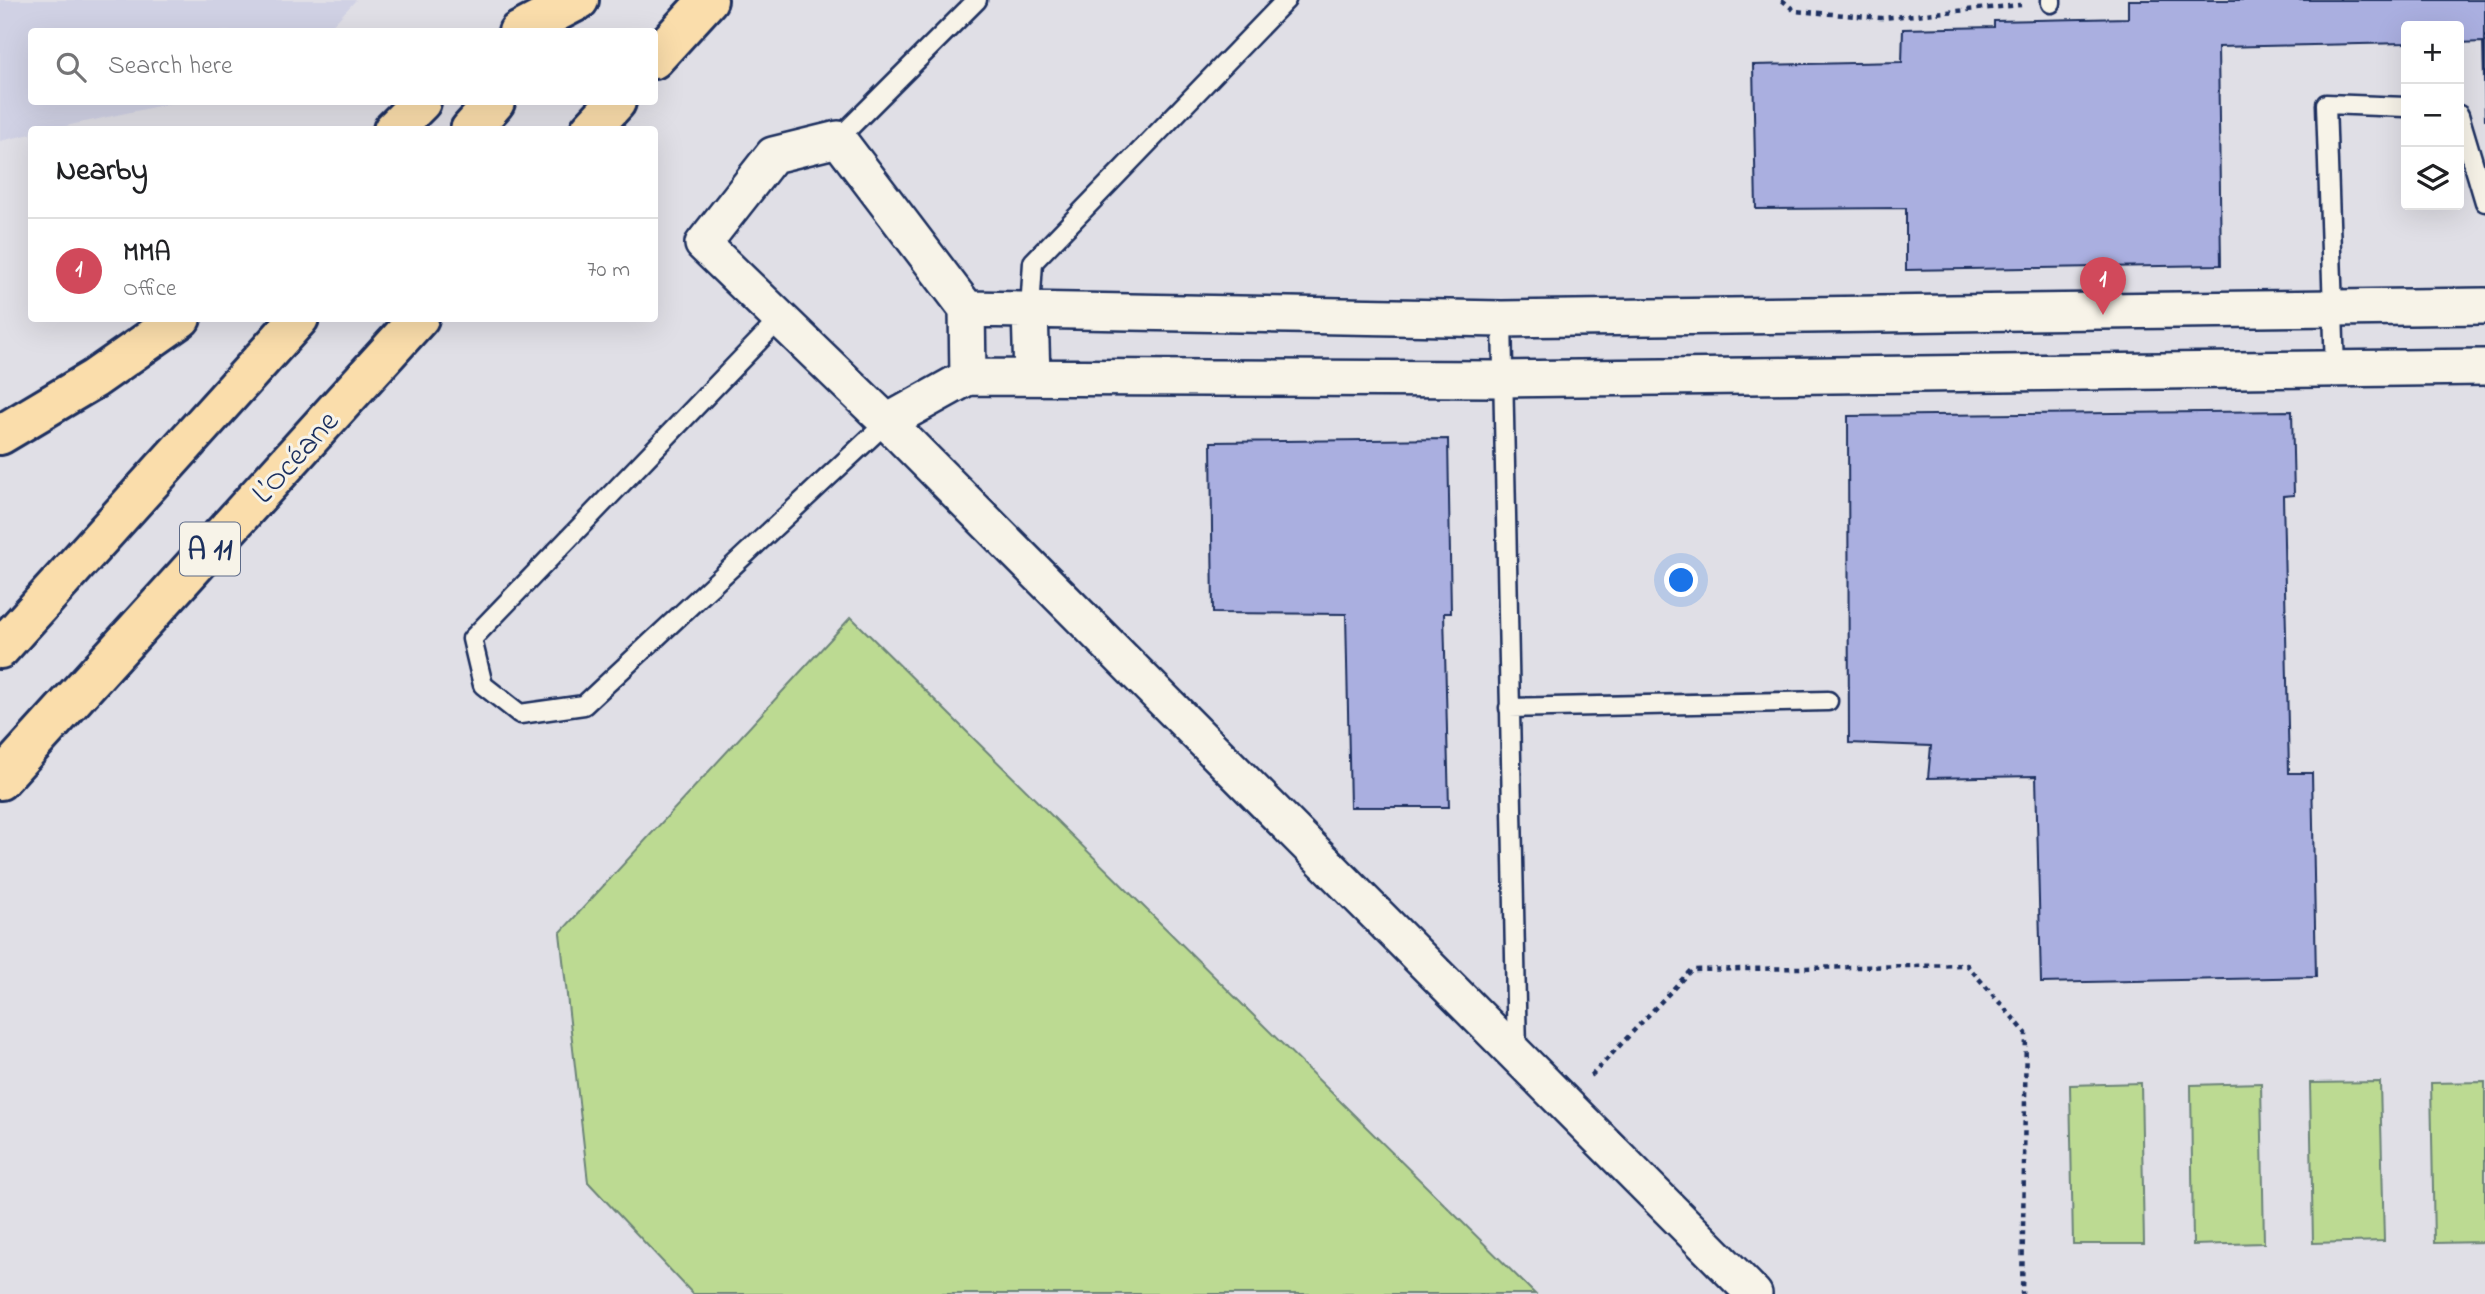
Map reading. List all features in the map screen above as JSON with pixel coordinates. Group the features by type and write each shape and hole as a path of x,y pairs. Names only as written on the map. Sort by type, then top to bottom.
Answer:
{"highway":[{"path":"526,28 579,0"},
{"path":"562,28 587,0"},
{"path":"658,55 708,0"},
{"path":"397,126 418,105"},
{"path":"474,126 492,105"},
{"path":"594,126 613,105"},
{"path":"0,435 94,379 175,322"},
{"path":"0,649 295,322"},
{"name":"L’Océane","path":"0,780 415,322"}],"street":[{"path":"968,377 967,309 838,139 773,155 703,244 887,422 1754,1294"},
{"path":"967,309 1502,319 2485,306"},
{"path":"1030,310 1032,377"},
{"path":"887,422 968,377 1502,379 2485,367"}],"lane":[{"path":"838,139 977,0"},
{"path":"1030,310 1033,262 1286,0"},
{"path":"2334,369 2330,309 2326,104 2401,107"},
{"path":"2464,132 2485,202"},
{"path":"780,318 472,639 483,685 520,714 584,705 887,422"},
{"path":"1502,319 1517,1057"},
{"path":"1509,708 1828,701"}],"path":[{"path":"1782,0 1795,11 1882,18 2051,1"},
{"path":"1563,1104 1691,970 1967,965 2026,1033 2022,1294"}],"shaded area":[{"path":"0,0 356,0 330,28 28,28 28,105 163,105 66,126 28,126 28,135 0,141"}],"green space":[{"path":"851,617 1535,1294 693,1294 588,1182 560,933"},
{"path":"2380,1082 2384,1241 2313,1243 2310,1083"},
{"path":"2485,1082 2485,1242 2434,1243 2431,1083"},
{"path":"2141,1083 2144,1244 2073,1244 2070,1085"},
{"path":"2261,1083 2264,1243 2193,1245 2191,1085"}],"building":[{"path":"2128,0 2485,0 2485,120 2483,42 2464,43 2464,21 2401,21 2401,43 2218,47 2221,265 1906,270 1906,208 1756,209 1753,65 1902,62 1903,29 1994,27 1994,21 2128,18"},
{"path":"2292,411 2294,495 2283,496 2289,773 2312,773 2316,977 2041,983 2036,776 1928,778 1931,746 1849,743 1848,416"},
{"path":"1448,439 1451,613 1444,613 1449,807 1350,807 1346,614 1213,613 1211,442"}],"place":[{"name":"MMA","path":"2103,315"}]}
